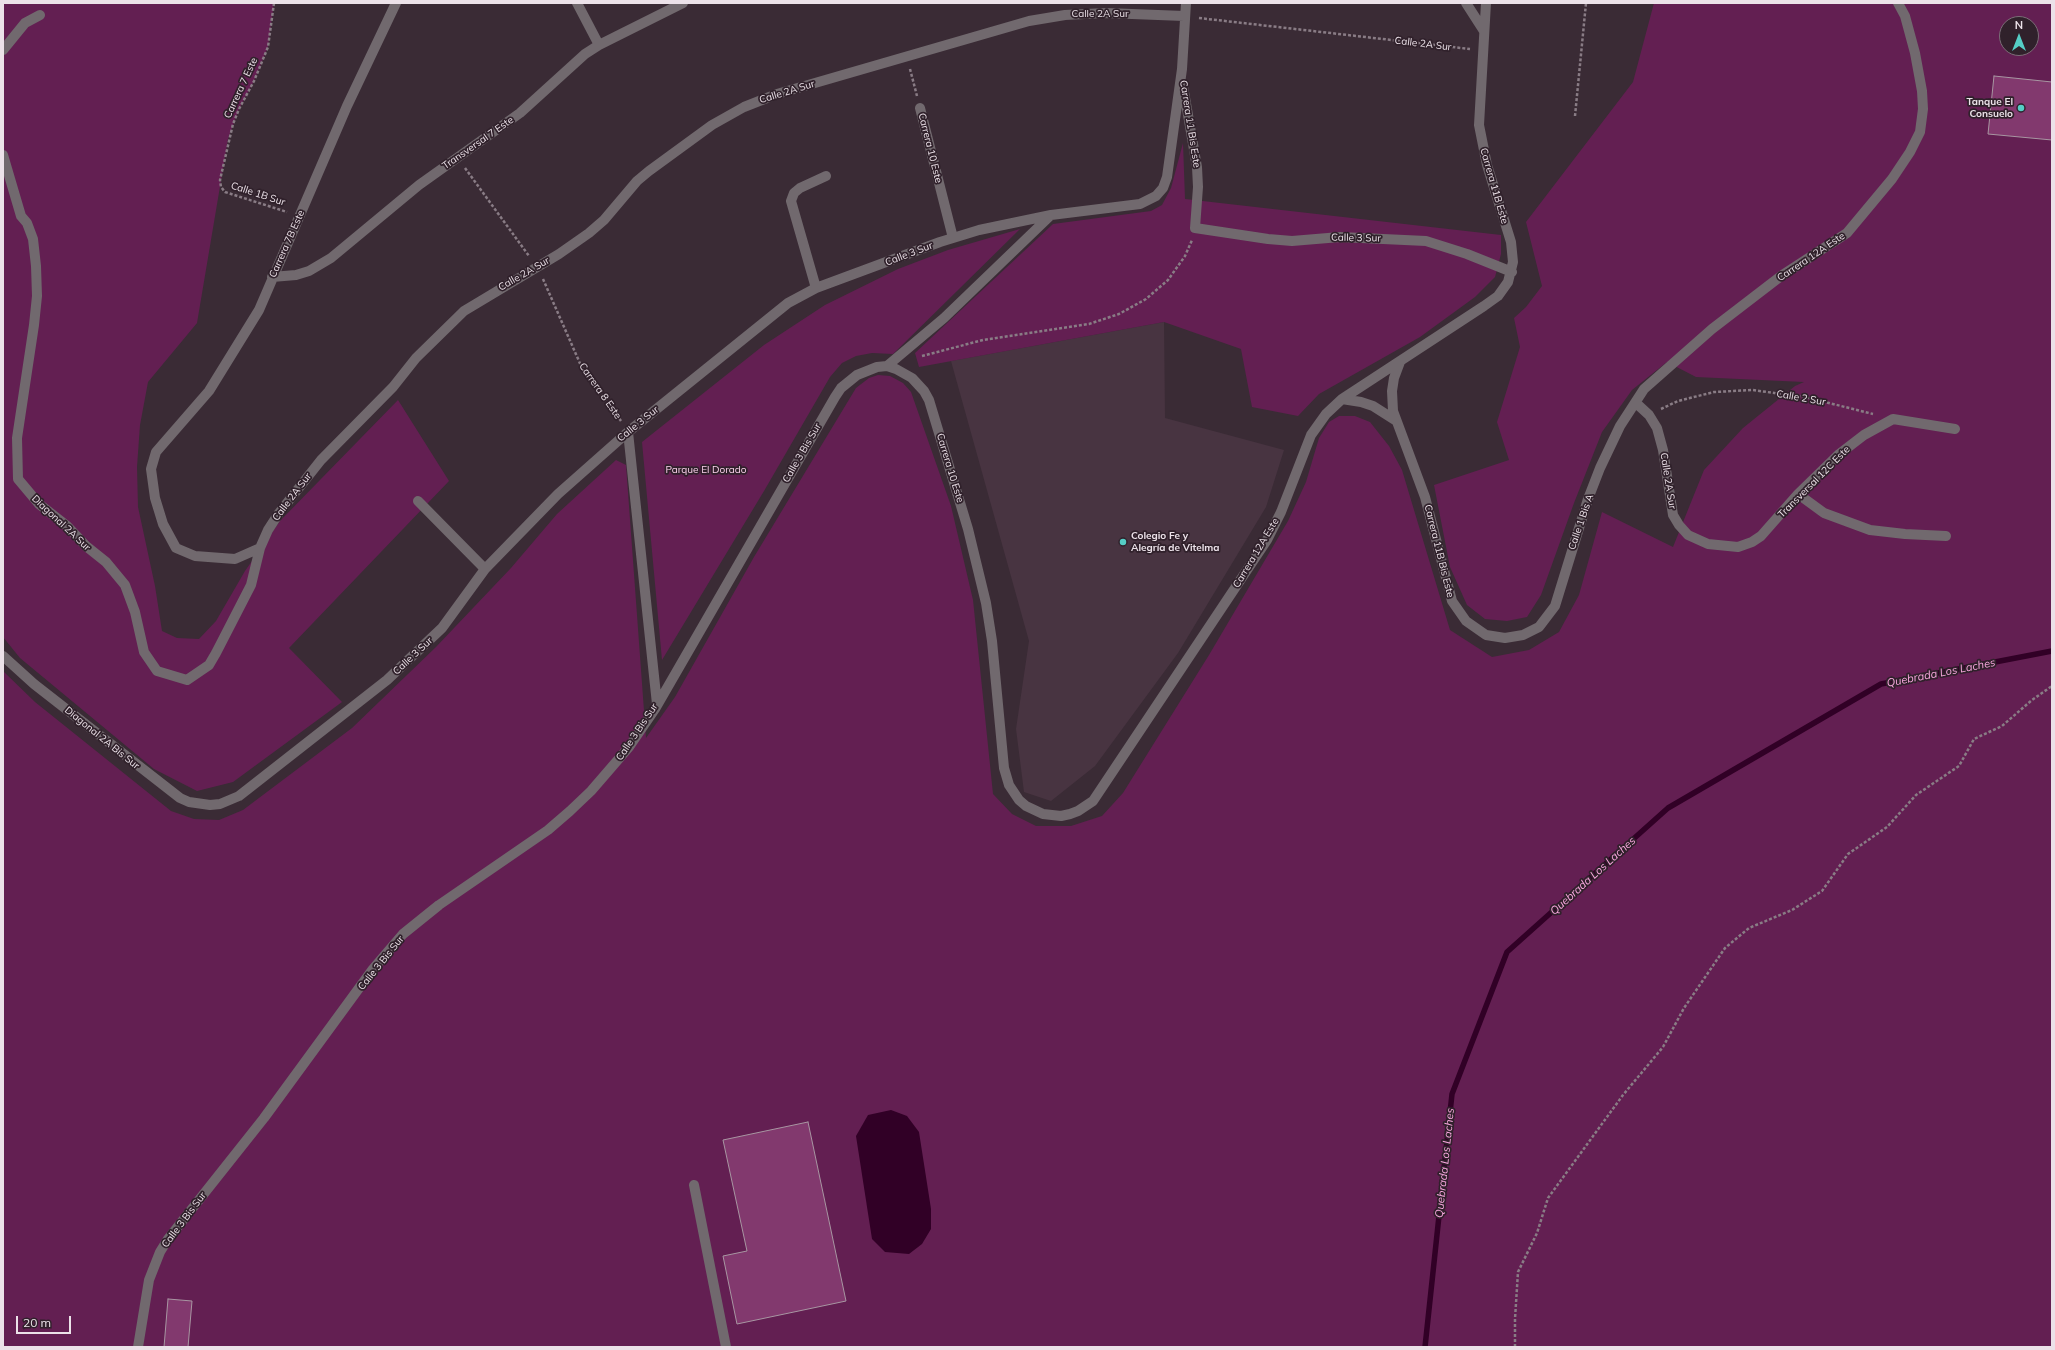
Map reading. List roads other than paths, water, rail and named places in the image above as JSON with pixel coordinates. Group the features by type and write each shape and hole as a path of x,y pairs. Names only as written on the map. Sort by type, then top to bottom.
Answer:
{"street":[{"name":"Carrera 7B Este","path":"260,548 235,559 195,556 176,548 163,524 155,498 151,469 156,452 209,391 258,310 347,106 396,3"},
{"path":"577,3 599,45"},
{"name":"Transversal 7 Este","path":"272,278 296,275 331,258 419,185 520,113 585,54 599,45 683,3"},
{"name":"Carrera 11 Bis Este","path":"1186,3 1182,68 1183,88 1197,166 1198,187 1195,228"},
{"path":"1466,3 1484,31"},
{"name":"Carrera 11B Este","path":"1486,3 1479,126 1487,165 1511,242 1513,257 1512,272"},
{"name":"Carrera 12A Este","path":"1636,403 1644,389 1658,375 1712,329 1781,276 1847,233 1892,179 1910,152 1920,132 1923,109 1922,90 1915,52 1905,16 1898,3"},
{"name":"Calle 2A Sur","path":"260,548 268,530 297,489 322,460 393,387 443,330 476,303 559,254 589,233 604,220 637,181 728,116 755,102 777,94 907,58 1029,21 1064,14 1106,13 1184,16"},
{"path":"3,50 25,23 40,14"},
{"name":"Carrera 11 Bis Este","path":"1156,196 1163,188 1167,177 1182,68"},
{"name":"Carrera 10 Este","path":"920,108 953,238"},
{"name":"Diagonal 2A Sur","path":"3,155 21,216 27,223 32,239 36,266 37,296 34,325 17,438 18,480 39,504 67,526 86,546 106,562 119,577 130,596 144,652 157,671 173,677 187,680 209,666 251,585 260,548"},
{"path":"816,288 791,201 794,193 800,188 826,176"},
{"name":"Calle 3 Sur","path":"210,805 225,802 239,796 358,704 386,680 442,628 486,569 558,494 628,432 788,303 816,288 979,230 1051,215 1140,204 1156,196"},
{"path":"887,366 944,318 1051,215"},
{"name":"Calle 3 Sur","path":"1195,228 1268,239 1292,241 1340,237 1426,241 1467,254 1512,272"},
{"name":"Carrera 12A Este","path":"1026,806 1043,814 1061,816 1078,811 1093,801 1267,540 1281,512 1311,435 1326,414 1342,399 1498,296 1505,289 1512,272"},
{"name":"Carrera 11B Bis Este","path":"1400,362 1394,378 1392,391 1395,420 1426,497 1441,552 1448,590 1458,612 1475,629 1486,635 1505,638 1523,635"},
{"name":"Carrera 10 Este","path":"887,366 904,372 916,381 924,391 932,408 968,529 986,603 992,641 1006,777 1013,793 1026,806"},
{"name":"Calle 3 Bis Sur","path":"138,1347 149,1280 157,1259 168,1239 264,1118 387,951 420,919 548,830 570,811 615,764 646,724 835,396 848,381 857,374 867,370 887,366"},
{"path":"1342,399 1361,402 1372,406 1395,420"},
{"name":"Calle 2A Sur","path":"1636,403 1649,415 1657,428 1663,450 1673,515 1679,525 1688,535 1708,544 1738,547"},
{"name":"Calle 1 Bis A","path":"1523,635 1539,627 1555,606 1566,564 1593,487 1620,426 1636,403"},
{"name":"Transversal 12C Este","path":"1738,547 1752,542 1761,536 1798,494 1838,455 1864,435 1893,419 1955,429"},
{"path":"628,432 657,704"},
{"path":"1798,494 1824,513 1870,530 1905,534 1946,536"},
{"path":"418,501 486,569"},
{"name":"Diagonal 2A Bis Sur","path":"3,656 29,679 171,793 189,802 210,805"},
{"path":"694,1185 726,1347"}],"waterway":[{"name":"Quebrada Los Laches","path":"1425,1347 1452,1094 1507,952 1668,808 1881,684 2052,651"}],"place":[{"name":"Tanque El Consuelo","path":"2021,108"},
{"name":"Colegio Fe y Alegría de Vitelma","path":"1123,542"}],"park label":[{"name":"Parque El Dorado","path":"706,470"}]}
